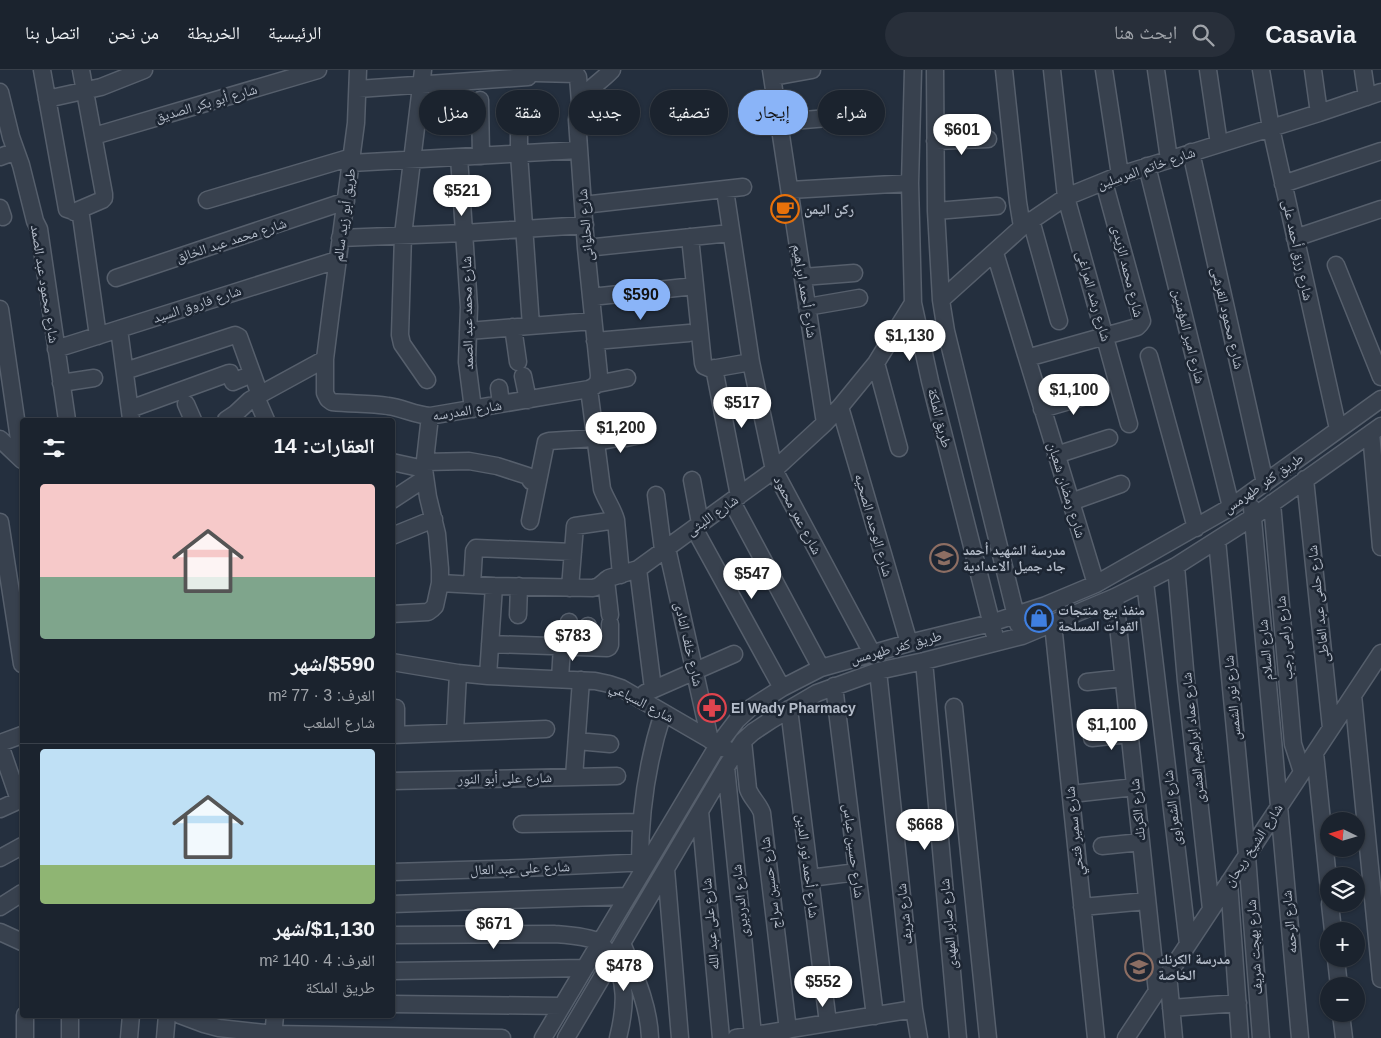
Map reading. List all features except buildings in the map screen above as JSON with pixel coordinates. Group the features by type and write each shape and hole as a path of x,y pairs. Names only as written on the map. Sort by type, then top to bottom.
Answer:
{"street":[{"path":"42,70 68,209 79,213 81,216 98,336"},
{"path":"74,212 104,198 81,70"},
{"path":"47,98 85,91 115,82 144,70"},
{"name":"شارع أبو بكر الصديق","path":"94,136 318,70"},
{"name":"طريق أبو زيد سالم","path":"325,360 356,123 358,70"},
{"path":"589,90 612,70"},
{"path":"772,74 812,70"},
{"name":"طريق الملكة","path":"913,70 910,183 913,304 930,380 996,643"},
{"name":"طريق الملكة","path":"935,70 936,211 941,300 950,348 1022,636"},
{"path":"1004,70 1018,202 1059,321"},
{"name":"شارع رشد المراغى","path":"1052,70 1066,197 1129,424"},
{"path":"1104,70 1120,175"},
{"path":"1156,70 1169,159"},
{"path":"1208,70 1219,144"},
{"name":"شارع رزق أحمد على","path":"1261,70 1283,184 1338,429"},
{"path":"1313,70 1319,113"},
{"path":"1364,70 1374,94"},
{"name":"شارع الحلوانى","path":"422,77 576,74 579,90"},
{"name":"شارع أحمد ابراهيم","path":"772,74 775,90"},
{"path":"358,89 422,77 404,235 400,335 402,344 427,380"},
{"name":"شارع محمود عبد الصمد","path":"0,92 11,137 39,229 66,418"},
{"path":"913,93 934,92"},
{"name":"شارع خاتم المرسلين","path":"941,300 1026,224 1066,197 1120,175 1374,94"},
{"path":"481,135 481,156"},
{"path":"519,135 532,326"},
{"name":"شارع الحلوانى","path":"578,135 586,248 599,376 593,386 596,440 602,489 615,514 616,520 610,647 588,647"},
{"name":"شارع أحمد ابراهيم","path":"782,135 825,423"},
{"path":"935,141 988,139"},
{"path":"207,200 351,160 412,160 579,150"},
{"path":"0,157 16,151"},
{"path":"1283,184 1381,151"},
{"name":"شارع محمود القرشى","path":"1191,152 1265,483"},
{"name":"شارع محمد عبد الصمد","path":"459,157 469,307 467,362 473,409"},
{"name":"شارع امير المؤمنين","path":"1147,166 1231,507"},
{"name":"شارع محمد الزيدى","path":"1104,182 1142,321 1137,326 1105,336"},
{"path":"790,190 910,183"},
{"path":"583,205 743,187"},
{"name":"شارع عمر محمود","path":"725,190 751,362 774,470 872,653"},
{"name":"شارع محمد عبد الخالق","path":"116,278 346,202"},
{"path":"936,211 997,206"},
{"path":"1295,238 1381,209"},
{"path":"340,238 464,233 585,225"},
{"path":"586,248 730,232"},
{"path":"690,237 703,363 707,368 714,368 751,362"},
{"name":"شارع رمضان شعبان","path":"995,253 1096,584"},
{"name":"شارع فاروق السيد","path":"56,349 337,260"},
{"path":"1336,265 1381,377"},
{"path":"803,277 854,273"},
{"path":"591,297 695,286"},
{"path":"807,308 859,298"},
{"name":"شارع الليثى","path":"440,583 519,586 544,591 593,588 614,577 638,569 774,470 825,423 876,363 913,304"},
{"path":"0,309 20,446"},
{"path":"468,331 594,321"},
{"path":"514,327 528,400"},
{"path":"119,329 131,414 228,372 234,382 252,374"},
{"path":"595,341 689,333"},
{"path":"125,371 235,335 239,337 265,418"},
{"path":"1027,358 1105,336"},
{"path":"1149,356 1196,528"},
{"path":"229,418 246,403 325,360"},
{"name":"شارع المدرسه","path":"325,360 325,394 332,402 384,405 422,416 528,400 627,378"},
{"path":"876,363 899,448"},
{"path":"714,368 735,499 821,668"},
{"path":"61,383 94,378"},
{"path":"498,388 502,404"},
{"path":"1042,409 1097,393"},
{"name":"طريق كفر طهرمس","path":"543,1038 600,943 714,742 749,709 782,688 821,668 909,643 991,623 1046,605 1096,584 1231,507 1381,399"},
{"path":"186,404 192,418"},
{"name":"شارع الوحده الصحيه","path":"840,406 909,643"},
{"path":"399,610 422,613 432,609 435,606 440,583 438,534 428,497 424,470 430,416"},
{"path":"1376,429 1381,546"},
{"name":"طريق كفر طهرمس","path":"566,1038 735,754 765,724 817,693 834,686 878,671 1022,636 1115,597 1176,566 1253,517 1376,429"},
{"path":"530,521 546,442 626,438 640,435"},
{"path":"1056,455 1109,438"},
{"path":"0,439 20,458"},
{"path":"395,463 424,470 462,461 483,463 528,476 531,481 537,482"},
{"path":"395,497 424,470"},
{"name":"شارع حلمى عبد العاطى","path":"1305,479 1331,728"},
{"path":"692,480 697,526 782,688"},
{"path":"1071,502 1121,484"},
{"name":"شارع السلام","path":"1251,493 1279,807"},
{"name":"شارع خلف النادى","path":"656,495 665,549 714,742"},
{"name":"شارع رامى رجب","path":"1272,503 1293,744 1302,772"},
{"path":"396,540 434,519"},
{"path":"570,588 576,556 575,526 616,520"},
{"path":"0,522 8,625 20,658"},
{"name":"شارع نور الشمس","path":"1217,540 1246,856"},
{"path":"472,585 474,551 476,548 576,556"},
{"name":"شارع عماد ابراهيم العشرى","path":"1176,566 1186,681 1212,909"},
{"path":"638,569 653,689"},
{"name":"شارع الشعراوى","path":"1145,582 1188,944"},
{"path":"488,676 494,586"},
{"path":"518,615 519,586"},
{"name":"شارع الكرنك","path":"1115,597 1157,992"},
{"path":"560,679 569,622"},
{"name":"شارع سمير فتحي","path":"1053,624 1096,1038"},
{"path":"490,644 588,647 588,626"},
{"name":"شارع الشيخ ريحان","path":"1126,1038 1381,653"},
{"path":"636,697 734,654"},
{"name":"شارع صابر المهدى","path":"924,661 958,1038"},
{"name":"شارع السباعي","path":"395,662 458,673 581,680 609,684 621,688 735,754"},
{"name":"شارع شريف","path":"878,671 914,1009 919,1038"},
{"path":"455,732 458,673"},
{"path":"1087,682 1123,678"},
{"path":"574,777 581,680"},
{"name":"شارع حسين عباس","path":"834,686 875,1016"},
{"path":"1353,696 1381,979"},
{"path":"954,707 988,1038"},
{"path":"395,722 396,708"},
{"name":"شارع أحمد نور الدين","path":"789,709 828,1023"},
{"path":"644,863 641,822 649,766 663,713"},
{"path":"395,735 546,729"},
{"path":"1092,738 1129,734"},
{"path":"20,735 0,740 20,797"},
{"path":"577,741 610,744"},
{"path":"1315,753 1327,867"},
{"name":"شارع حسين سراج","path":"735,754 750,794 762,813 788,1030"},
{"name":"شارع الدرديرى","path":"735,754 753,1035"},
{"name":"شارع على أبو النور","path":"395,781 617,776"},
{"path":"1070,794 1135,787"},
{"path":"0,809 20,800"},
{"name":"شارع الرحمه","path":"1279,807 1300,1038"},
{"name":"شارع على عبد الله","path":"700,811 721,1038"},
{"path":"522,824 641,822"},
{"path":"1102,846 1141,842"},
{"path":"0,858 20,847"},
{"name":"شارع بهجت شريف","path":"1246,856 1261,1038"},
{"name":"شارع على عبد العال","path":"395,872 644,863"},
{"path":"666,868 680,1038"},
{"path":"810,878 857,872"},
{"path":"1229,882 1240,1038"},
{"path":"0,907 20,894"},
{"path":"395,904 627,896"},
{"path":"1082,907 1147,901"},
{"path":"0,932 20,941"},
{"path":"395,935 554,934 569,935 600,943 613,959 622,978 625,999 618,1038"},
{"path":"622,943 647,1012 650,1038"},
{"path":"395,971 585,968"},
{"path":"1168,974 1174,1038"},
{"path":"1171,1008 1238,1002"},
{"path":"395,1004 562,1006"},
{"path":"736,1038 914,1009"},
{"path":"25,1018 25,1038"},
{"path":"70,1018 70,1038"},
{"path":"130,1038 131,1018"},
{"path":"165,1038 167,1018"},
{"path":"189,1018 212,1026 274,1036 502,1038"},
{"path":"274,1036 275,1018"},
{"path":"1342,1022 1344,1038"}],"place":[{"name":"ركن اليمن","path":"785,209"},
{"name":"مدرسة الشهيد أحمد جاد جميل الاعدادية","path":"944,558"},
{"name":"منفذ بيع منتجات القوات المسلحة","path":"1039,618"},
{"name":"El Wady Pharmacy","path":"712,708"},
{"name":"مدرسة الكرنك الخاصة","path":"1139,967"}]}
